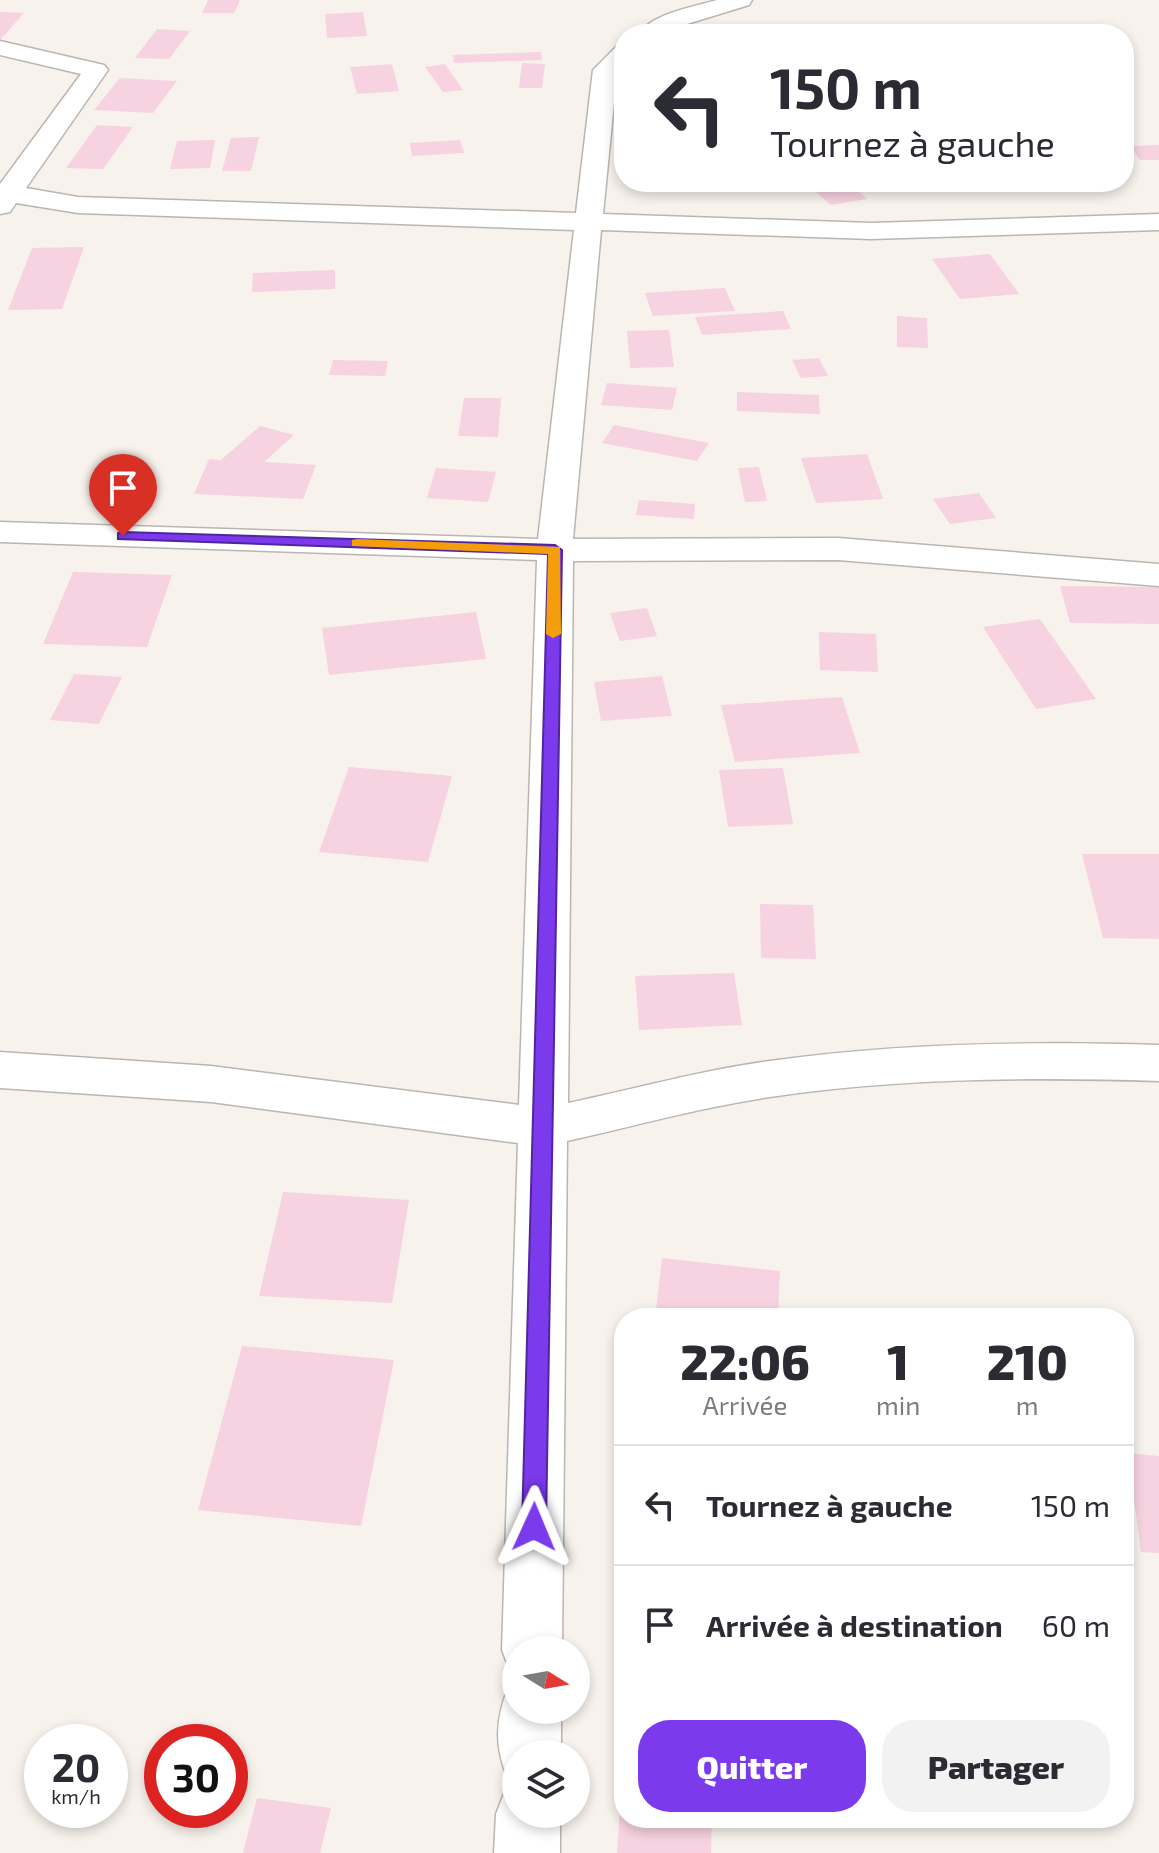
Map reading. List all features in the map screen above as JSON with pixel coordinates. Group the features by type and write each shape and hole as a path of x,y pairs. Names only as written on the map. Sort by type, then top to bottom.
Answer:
{"street":[{"path":"669,24 741,0"},
{"path":"0,48 96,70 2,197"},
{"path":"532,1636 555,550 605,70 614,61"},
{"path":"2,197 78,205 871,231 1159,222"},
{"path":"0,532 555,550 838,549 1159,575"},
{"path":"0,1070 211,1084 543,1127 769,1079 914,1065 1090,1061 1159,1063"},
{"path":"527,1853 528,1828"}],"building":[{"path":"208,0 240,0 234,13 202,13"},
{"path":"0,12 24,13 0,40"},
{"path":"363,12 367,36 327,38 325,14"},
{"path":"157,29 190,31 169,59 135,58"},
{"path":"541,52 542,60 454,63 453,55"},
{"path":"522,63 545,64 542,88 519,88"},
{"path":"392,64 399,91 357,94 350,67"},
{"path":"445,64 463,90 443,92 425,67"},
{"path":"120,78 177,81 153,113 94,110"},
{"path":"97,125 133,127 103,169 66,168"},
{"path":"259,137 251,171 222,171 231,138"},
{"path":"215,140 210,168 170,169 177,141"},
{"path":"460,140 464,153 412,156 410,143"},
{"path":"1159,145 1159,160 1140,160 1134,146"},
{"path":"816,192 859,192 867,199 831,205"},
{"path":"84,247 62,309 8,310 32,248"},
{"path":"990,254 1019,294 960,299 932,259"},
{"path":"335,270 335,289 252,292 253,273"},
{"path":"725,288 735,311 653,316 645,293"},
{"path":"783,311 791,329 702,335 695,317"},
{"path":"897,316 927,318 928,348 897,347"},
{"path":"669,330 674,367 630,368 627,331"},
{"path":"819,358 828,376 801,378 792,360"},
{"path":"333,360 388,361 385,376 329,375"},
{"path":"607,383 677,388 672,410 601,405"},
{"path":"737,392 819,395 820,414 737,411"},
{"path":"464,398 501,398 498,437 458,436"},
{"path":"614,425 709,443 697,461 602,443"},
{"path":"260,426 294,435 264,462 316,465 303,499 194,494 209,459 221,460"},
{"path":"867,454 883,499 816,503 801,458"},
{"path":"759,467 767,501 745,502 738,468"},
{"path":"436,468 496,472 488,502 427,498"},
{"path":"979,493 996,518 950,524 933,499"},
{"path":"639,500 695,504 694,519 636,515"},
{"path":"73,572 172,575 147,647 43,644"},
{"path":"1060,586 1159,587 1159,624 1070,623"},
{"path":"647,608 657,636 620,641 610,613"},
{"path":"476,612 486,659 329,675 322,628"},
{"path":"1040,619 1096,699 1036,709 983,627"},
{"path":"819,632 876,634 878,672 820,670"},
{"path":"74,674 122,677 99,724 50,720"},
{"path":"662,676 672,716 601,721 594,682"},
{"path":"842,697 860,753 735,762 721,705"},
{"path":"349,767 452,776 428,862 319,852"},
{"path":"783,768 793,824 728,827 719,770"},
{"path":"1082,854 1159,854 1159,939 1103,938"},
{"path":"760,904 813,905 816,959 761,958"},
{"path":"734,973 742,1025 639,1030 635,976"},
{"path":"283,1192 409,1200 392,1303 259,1296"},
{"path":"662,1258 780,1271 778,1308 656,1308"},
{"path":"242,1346 394,1360 361,1526 198,1510"},
{"path":"1134,1454 1159,1456 1159,1553 1141,1552 1134,1499"},
{"path":"257,1798 331,1808 320,1853 243,1853"},
{"path":"619,1828 712,1828 711,1853 617,1853"}],"slow traffic":[{"path":"357,543 555,550 553,634"}],"route":[{"path":"123,536 555,550 534,1527"}]}
